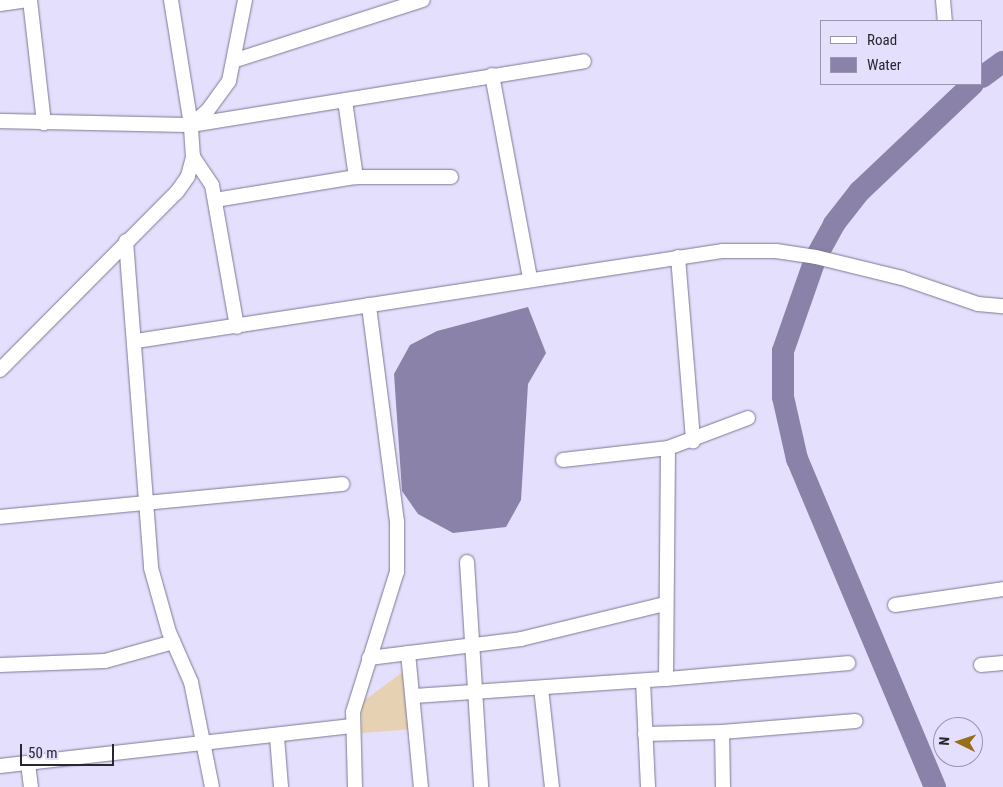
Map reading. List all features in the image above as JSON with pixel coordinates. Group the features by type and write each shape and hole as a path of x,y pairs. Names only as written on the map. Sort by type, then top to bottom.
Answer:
{"street":[{"path":"0,4 29,0 44,123"},
{"path":"0,370 126,241 177,192 193,157 192,125 171,0"},
{"path":"192,125 224,92 236,60 245,0"},
{"path":"236,60 423,0"},
{"path":"943,0 945,20"},
{"path":"0,121 192,125 584,61"},
{"path":"492,75 530,279"},
{"path":"345,101 356,177"},
{"path":"193,157 208,176 216,200 237,327"},
{"path":"216,200 356,177 451,177"},
{"path":"126,241 136,341 135,390 148,504 151,568 173,642 191,682 212,787"},
{"path":"136,341 237,327 678,257 754,250 792,253 1003,306"},
{"path":"678,257 693,441"},
{"path":"355,787 352,726 369,658 397,572 397,522 369,305"},
{"path":"563,460 668,448 693,441 748,418"},
{"path":"666,679 665,604 668,448"},
{"path":"0,517 342,484"},
{"path":"466,562 473,646 473,692 481,787"},
{"path":"894,605 1003,589"},
{"path":"369,658 473,646 574,628 665,604"},
{"path":"0,665 105,661 173,642"},
{"path":"408,653 414,696 421,787"},
{"path":"414,696 643,681 848,663"},
{"path":"981,664 1003,663"},
{"path":"643,681 648,787"},
{"path":"541,688 552,787"},
{"path":"645,734 722,732 856,721"},
{"path":"0,766 204,742 277,737 352,726"},
{"path":"722,732 723,787"},
{"path":"277,737 281,787"},
{"path":"28,763 31,787"}],"shaded area":[{"path":"407,669 413,729 362,733 362,702"}],"water":[{"path":"528,307 546,353 528,384 521,500 506,527 453,533 418,514 402,491 394,374 410,345 437,331"}],"waterway":[{"path":"983,76 1003,62"},
{"path":"935,787 797,459 783,397 783,351 816,257 834,224 859,192 972,85"}]}
